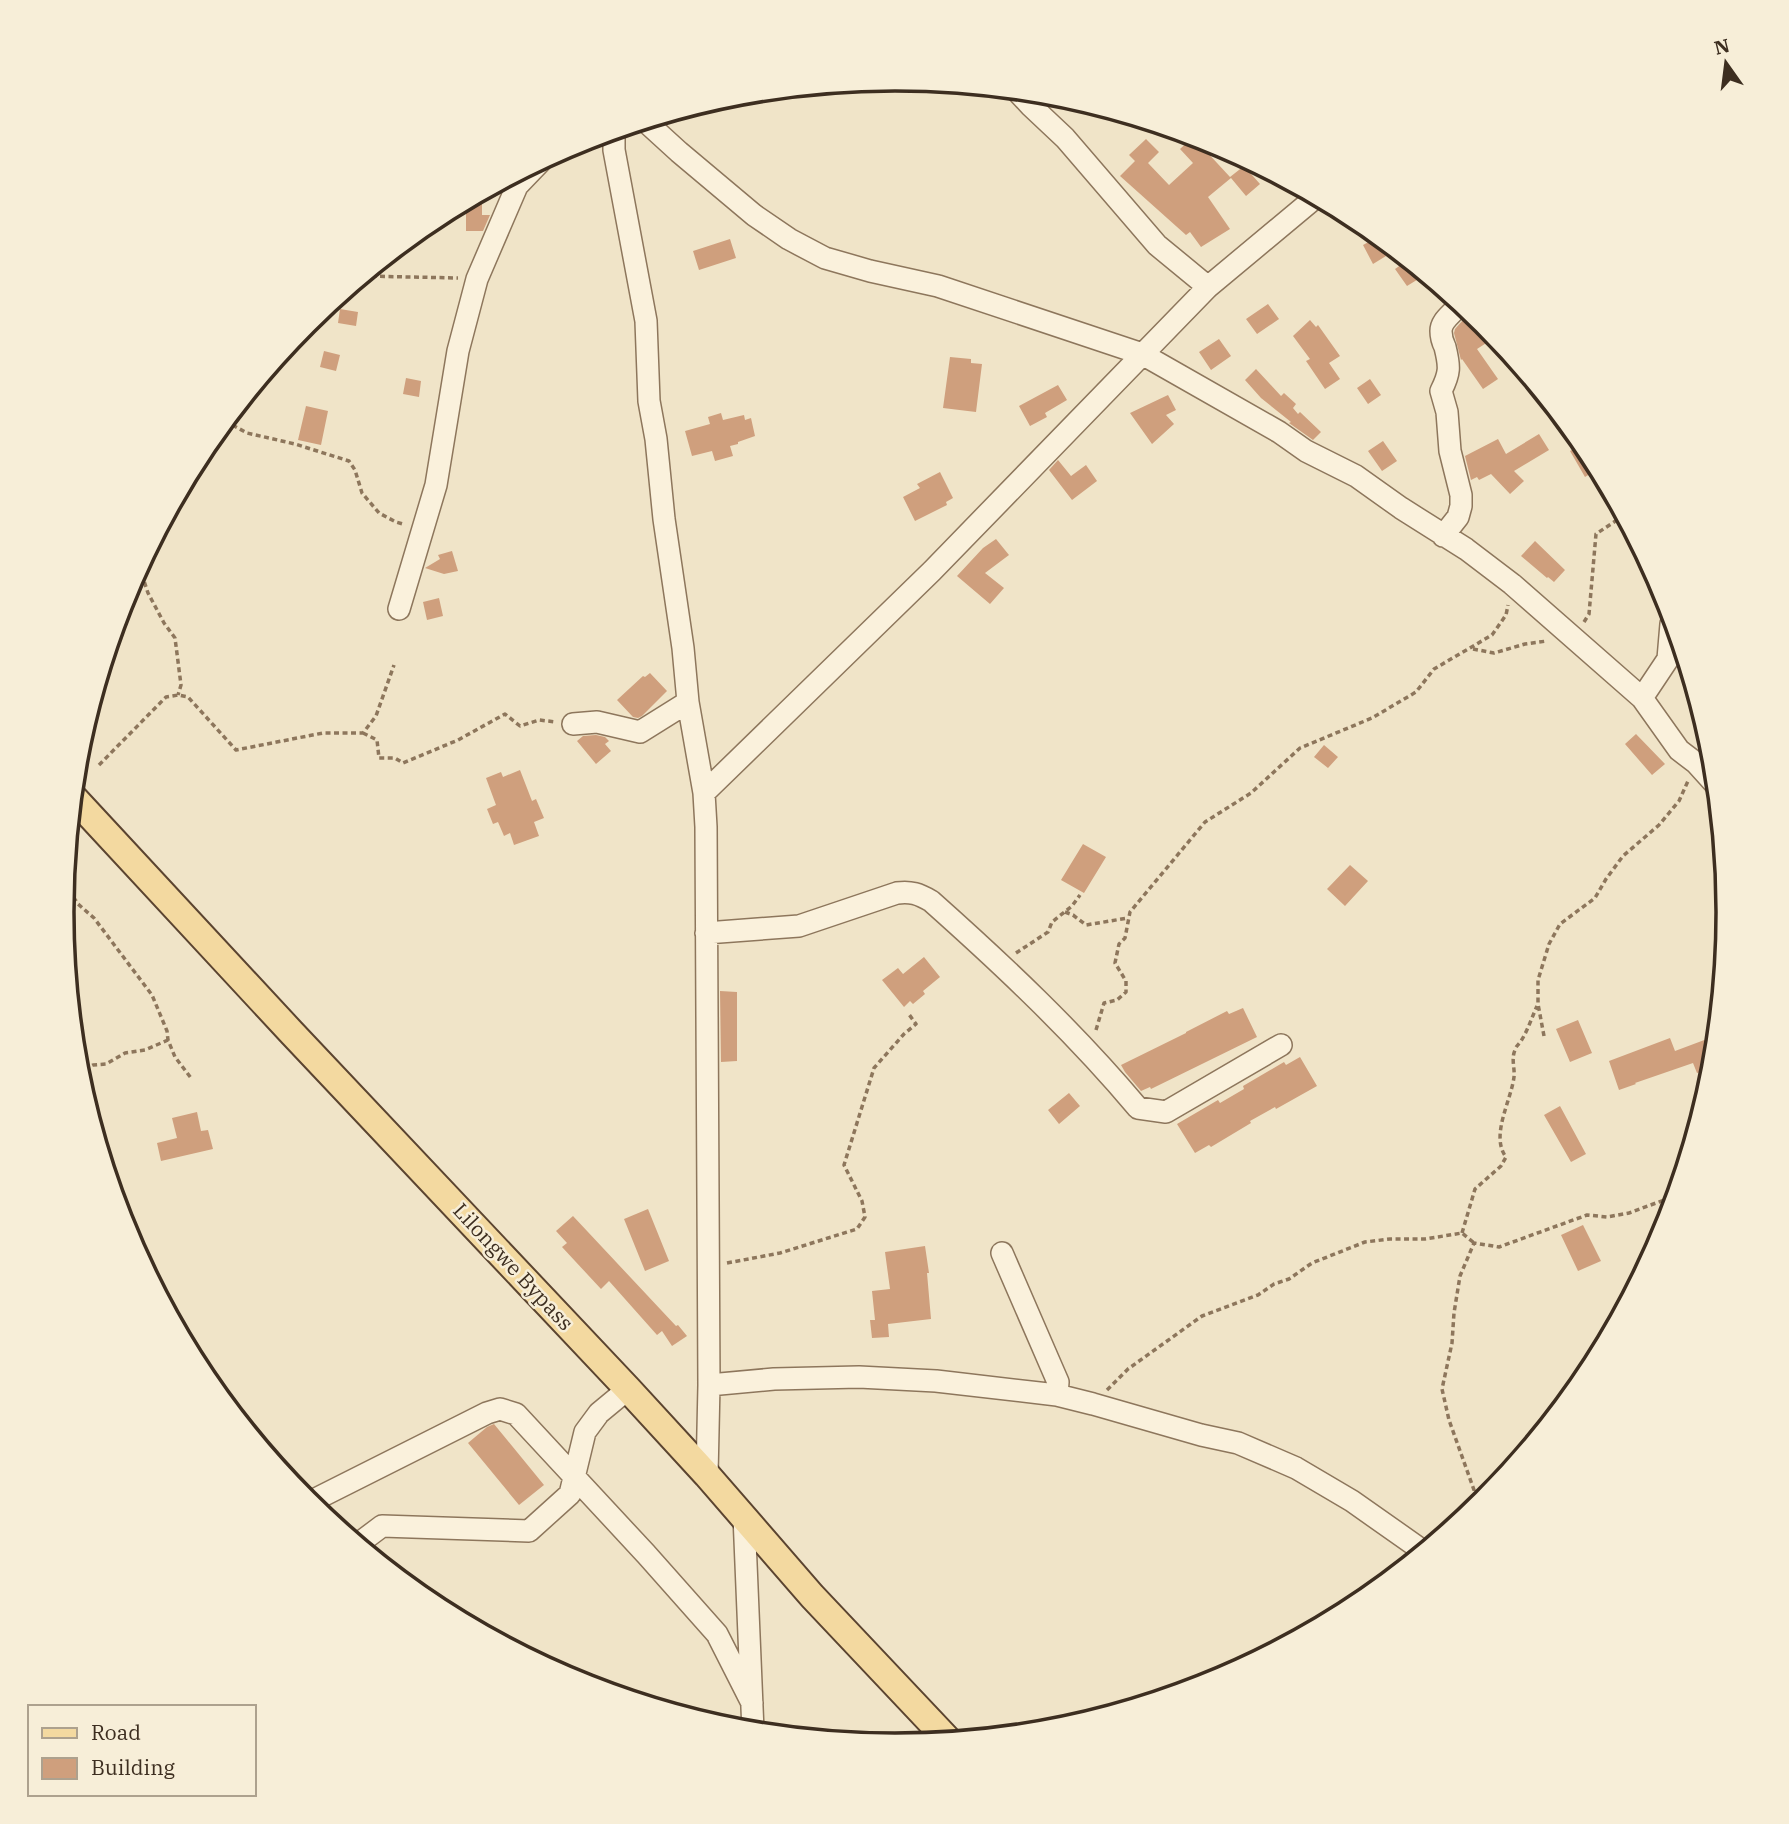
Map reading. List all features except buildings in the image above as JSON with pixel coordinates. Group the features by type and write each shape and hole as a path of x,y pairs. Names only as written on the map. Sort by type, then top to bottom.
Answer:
{"main road":[{"name":"Lilongwe Bypass","path":"81,806 628,1389 744,1516 812,1596 940,1731"}],"street":[{"path":"1028,102 1065,138 1157,245 1208,287"},
{"path":"653,128 754,215 789,239 825,258 938,286 1142,354 1279,432 1306,451 1356,476 1466,549 1512,584 1642,698 1679,750 1703,771"},
{"path":"614,141 646,321 649,401 688,702 704,793 709,1385 707,1475"},
{"path":"399,610 436,485 458,351 477,279 511,186"},
{"path":"704,793 932,571 1208,287 1309,203"},
{"path":"1443,536 1458,517 1461,506 1461,495 1450,451 1447,412 1441,391 1450,367 1441,329 1445,319 1455,312"},
{"path":"1642,698 1668,659 1670,641"},
{"path":"573,724 597,722 640,732 688,702"},
{"path":"706,933 799,926 897,892 921,895 997,960 1097,1060 1138,1108 1166,1112 1281,1045"},
{"path":"1002,1253 1058,1382 1058,1395"},
{"path":"709,1385 774,1379 859,1377 936,1381 1058,1395 1238,1443 1297,1468 1352,1501 1415,1546"},
{"path":"365,1539 382,1526 529,1531 569,1494 585,1432 599,1413 628,1389"},
{"path":"319,1498 487,1413 500,1409 516,1414 717,1634 752,1703"},
{"path":"744,1516 753,1720"}],"path":[{"path":"376,276 477,279"},
{"path":"233,426 247,433 349,461 355,470 362,494 379,513 396,522 422,529"},
{"path":"1471,648 1494,653 1572,636 1589,614 1596,534 1616,521"},
{"path":"144,581 164,623 175,638 181,685 178,695"},
{"path":"1097,1060 1096,1027 1104,1003 1118,1000 1126,992 1126,981 1115,963 1119,944 1125,938 1130,912 1205,822 1251,793 1300,748 1372,718 1416,692 1434,669 1492,635 1506,615 1512,584"},
{"path":"363,733 376,716 394,665"},
{"path":"99,765 166,696 188,696 236,750 323,733 363,733 377,740 379,758 395,758 402,762 458,740 505,714 520,726 539,720 573,724"},
{"path":"1544,1036 1538,1004 1538,980 1543,959 1560,924 1595,898 1623,856 1659,825 1679,801 1696,763"},
{"path":"997,960 1013,955 1048,932 1052,922 1080,895"},
{"path":"74,898 94,918 152,995 175,1057 191,1078"},
{"path":"1065,912 1086,925 1128,918"},
{"path":"1462,1233 1475,1189 1502,1166 1506,1157 1501,1150 1501,1125 1515,1074 1512,1064 1514,1051 1538,1004"},
{"path":"708,1266 780,1253 856,1230 864,1217 862,1200 844,1165 874,1068 916,1024 908,1013"},
{"path":"88,1067 106,1064 125,1053 145,1050 168,1040"},
{"path":"1093,1404 1128,1369 1202,1316 1258,1294 1289,1279 1312,1263 1365,1242 1425,1239 1462,1233 1474,1243 1499,1247 1587,1215 1607,1217 1629,1213 1663,1201"},
{"path":"1473,1494 1441,1389 1452,1343 1460,1276 1474,1243"}]}
